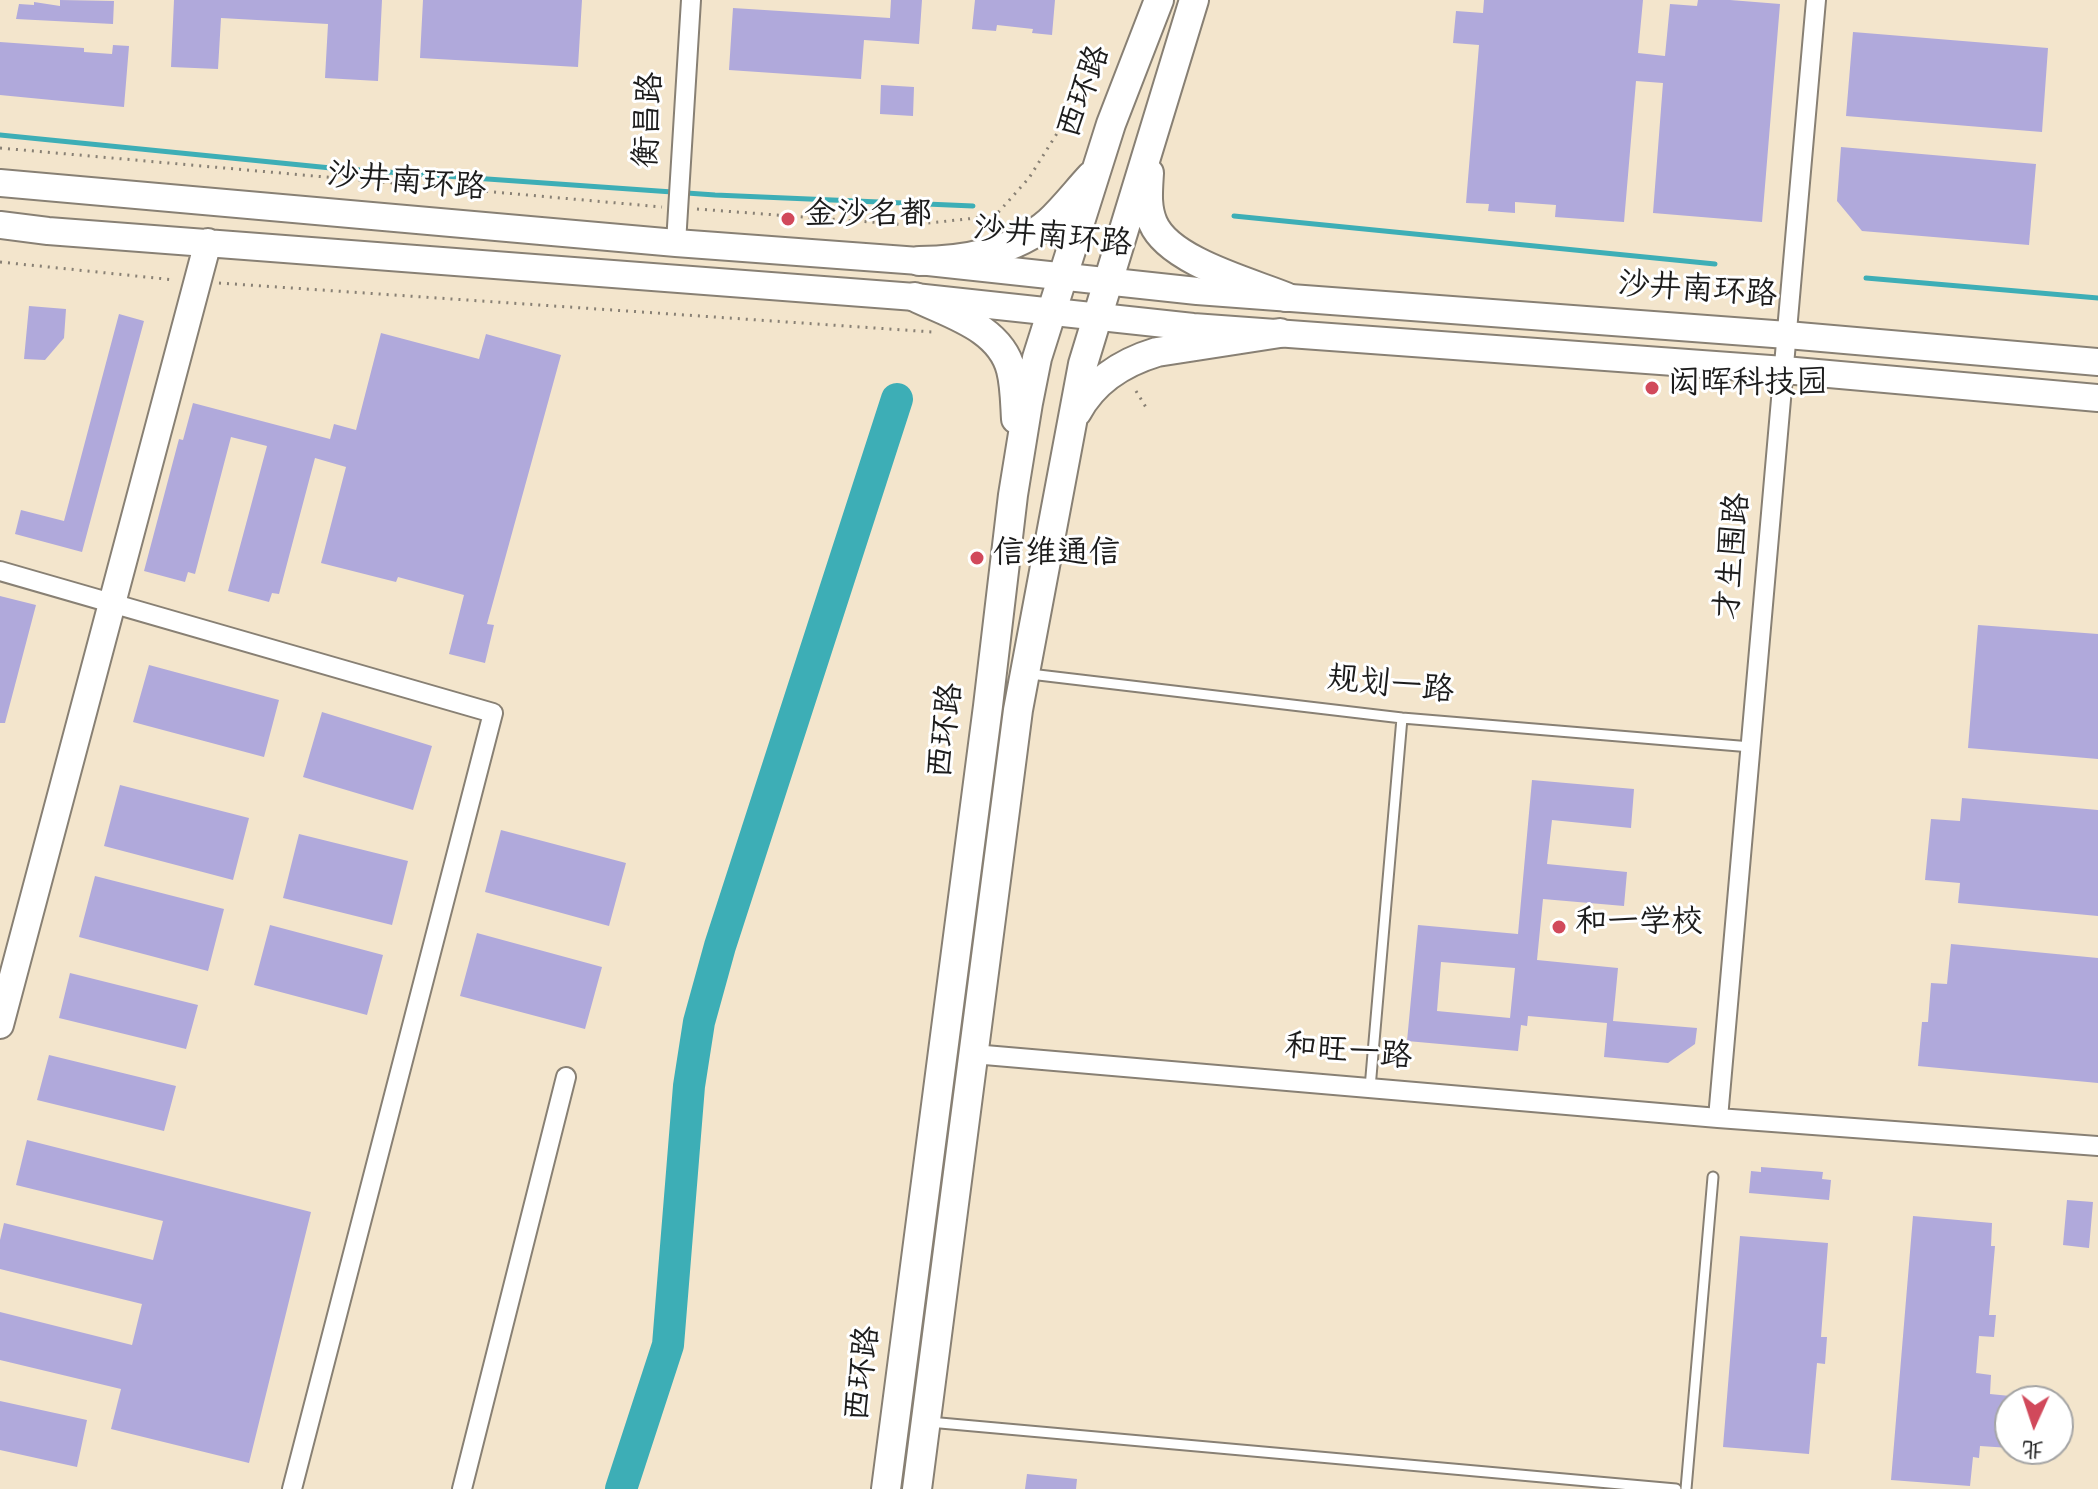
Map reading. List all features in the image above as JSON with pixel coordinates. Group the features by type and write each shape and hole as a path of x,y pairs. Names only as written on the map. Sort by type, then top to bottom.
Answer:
{"main road":[{"name":"西环路","path":"886,1489 1020,449 1037,358 1111,124 1159,0"},
{"name":"西环路","path":"917,1489 1018,710 1083,364 1194,0"},
{"path":"1151,136 1149,210 1154,225 1172,249 1286,297"},
{"path":"919,261 959,259 1016,241 1048,223 1097,169"},
{"name":"沙井南环路","path":"0,183 676,243 919,261 1286,297 2098,362"},
{"path":"0,225 915,297 1280,333 1784,370 2098,398"},
{"path":"0,1025 208,242"},
{"path":"915,297 982,329 1005,354 1011,370 1020,449"},
{"path":"1073,419 1099,383 1125,364 1141,357 1280,333"}],"street":[{"name":"衡昌路","path":"676,243 691,0"},
{"name":"才生围路","path":"1718,1118 1816,0"},
{"path":"0,571 493,713 292,1489"},
{"name":"和旺一路","path":"973,1054 1718,1118 2098,1146"},
{"path":"462,1489 566,1077"}],"lane":[{"name":"规划一路","path":"1025,673 1402,718 1751,747"},
{"path":"1370,1088 1402,718"},
{"path":"1686,1489 1713,1177"},
{"path":"925,1421 1676,1489"}],"path":[{"path":"0,148 678,208 910,225 995,216 1029,178 1107,54"},
{"path":"0,262 197,282 947,333"},
{"path":"1136,391 1147,409"}],"building":[{"path":"60,0 114,1 113,24 16,19 19,4 34,5 34,2 60,6"},
{"path":"174,0 382,0 378,81 325,78 328,24 221,18 218,69 171,67"},
{"path":"423,0 582,0 578,67 420,58"},
{"path":"891,0 922,0 919,44 864,40 861,79 729,70 733,8 890,18"},
{"path":"975,0 1055,0 1052,35 1032,33 1033,29 997,25 996,31 972,29"},
{"path":"1484,0 1643,0 1638,53 1665,56 1670,4 1697,6 1698,0 1730,0 1780,4 1762,222 1653,213 1663,83 1636,81 1624,222 1555,217 1556,205 1515,202 1515,213 1488,211 1489,204 1466,203 1479,45 1453,43 1456,11 1483,13"},
{"path":"1853,32 2048,48 2042,132 1846,116"},
{"path":"0,42 84,48 84,52 112,54 113,45 129,46 124,107 0,95"},
{"path":"881,85 914,87 913,116 880,114"},
{"path":"1841,147 2036,164 2029,245 1862,231 1837,201"},
{"path":"29,306 66,309 64,338 45,360 24,359"},
{"path":"119,314 144,321 82,552 15,534 21,510 64,521"},
{"path":"381,333 479,359 486,334 561,355 487,624 494,625 485,663 449,654 464,595 398,577 396,582 321,563 346,467 315,458 279,594 272,593 269,602 228,591 267,446 231,437 195,574 188,572 185,582 144,571 179,439 183,440 193,403 330,439 334,424 356,430"},
{"path":"0,596 36,605 5,723 0,723"},
{"path":"1978,625 2098,634 2098,759 1968,748"},
{"path":"149,665 279,700 264,757 133,722"},
{"path":"322,712 432,746 413,810 303,777"},
{"path":"1532,780 1634,789 1631,828 1552,820 1547,864 1627,872 1624,906 1543,899 1537,960 1618,968 1613,1021 1697,1028 1695,1044 1668,1063 1604,1057 1607,1023 1528,1016 1527,1026 1521,1025 1518,1051 1407,1041 1418,925 1518,934","holes":["1441,962 1515,968 1510,1018 1437,1011"]},
{"path":"120,785 249,818 233,880 104,846"},
{"path":"1962,798 2098,810 2098,916 1958,903 1960,883 1925,880 1931,819 1960,821"},
{"path":"501,830 626,863 609,926 485,892"},
{"path":"299,834 408,861 392,925 283,898"},
{"path":"95,876 224,909 208,971 79,937"},
{"path":"270,925 383,955 367,1015 254,985"},
{"path":"477,933 602,967 585,1029 460,996"},
{"path":"1951,944 2098,958 2098,1083 1918,1066 1922,1022 1928,1022 1931,983 1947,984"},
{"path":"70,973 198,1005 186,1049 59,1018"},
{"path":"49,1055 176,1086 164,1131 37,1100"},
{"path":"27,1140 311,1212 249,1463 111,1429 121,1389 0,1360 0,1312 132,1345 142,1304 0,1269 0,1240 4,1223 153,1260 163,1221 16,1185"},
{"path":"1761,1167 1823,1172 1822,1179 1831,1180 1829,1200 1749,1193 1751,1171 1761,1172"},
{"path":"2067,1200 2093,1202 2089,1248 2063,1245"},
{"path":"1913,1216 1992,1223 1991,1246 1995,1246 1989,1315 1996,1315 1994,1337 1979,1336 1976,1373 1991,1375 1994,1447 1980,1446 1979,1458 1973,1457 1970,1486 1891,1480"},
{"path":"1740,1236 1828,1243 1821,1337 1827,1337 1825,1364 1817,1363 1809,1454 1723,1447"},
{"path":"0,1401 87,1420 77,1467 0,1450"},
{"path":"1027,1474 1077,1479 1076,1489 1025,1489"}],"waterway":[{"path":"0,135 331,168 715,195 973,206"},
{"path":"1234,216 1715,264"},
{"path":"1866,278 2098,298"},
{"path":"621,1489 668,1345 689,1086 699,1022 720,946 897,399"}],"place":[{"name":"金沙名都","path":"788,219"},
{"name":"闳晖科技园","path":"1652,388"},
{"name":"信维通信","path":"977,558"},
{"name":"和一学校","path":"1559,927"}]}
